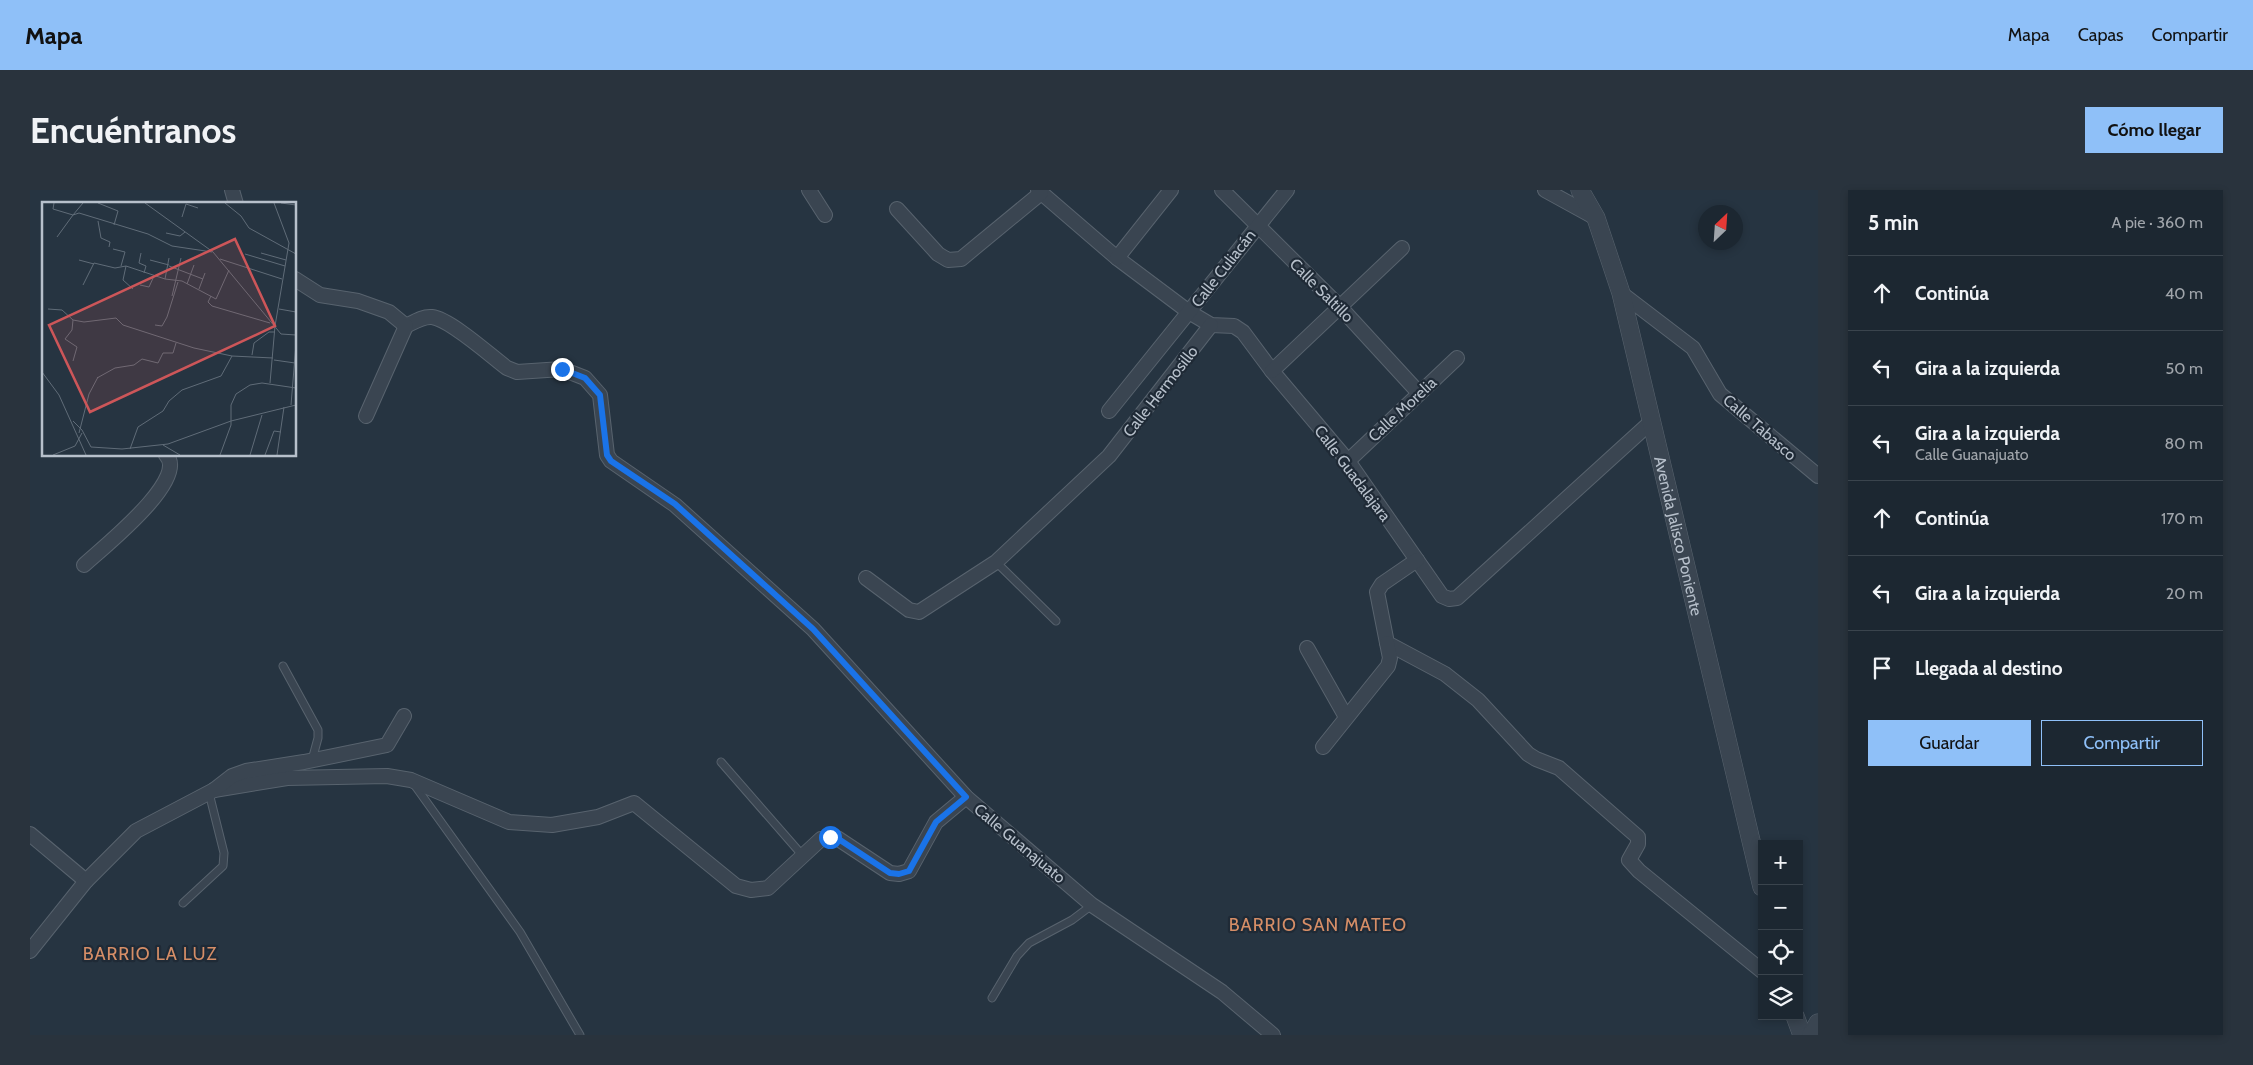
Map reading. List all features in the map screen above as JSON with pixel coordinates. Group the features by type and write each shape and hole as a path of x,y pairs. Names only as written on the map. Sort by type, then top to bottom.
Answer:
{"street":[{"path":"809,190 825,215"},
{"path":"1117,258 1171,190"},
{"name":"Calle Saltillo","path":"1222,190 1340,307 1419,393"},
{"name":"Calle Culiacán","path":"1109,411 1287,190"},
{"path":"1544,190 1596,218"},
{"name":"Avenida Jalisco Poniente","path":"1580,190 1596,218 1621,293 1762,885"},
{"path":"897,209 938,254 948,260 961,259 1040,192"},
{"name":"Calle Guadalajara","path":"1040,192 1117,258 1189,312 1211,325 1234,326 1244,332 1272,371 1348,461 1442,596 1448,600 1457,598 1652,421"},
{"path":"1272,371 1402,248"},
{"path":"296,280 320,295 358,301 389,312 406,326 366,416"},
{"name":"Calle Tabasco","path":"1621,293 1693,348 1720,394 1818,476"},
{"name":"Calle Guanajuato","path":"406,326 432,317 445,321 507,368 517,372 562,369 585,378 600,395 607,455 611,461 675,504 813,629 966,797 1092,905 1222,992 1274,1035"},
{"name":"Calle Hermosillo","path":"866,578 909,610 919,612 996,562 1109,456 1211,325"},
{"name":"Calle Morelia","path":"1348,461 1457,358"},
{"path":"84,565 151,504 170,472 171,465 166,456"},
{"path":"1323,747 1388,666 1390,658 1377,592 1382,584 1417,560"},
{"path":"1387,643 1446,674 1478,700 1528,754 1536,760 1559,768 1638,837 1638,844 1629,860 1758,968"},
{"path":"1307,648 1346,717"},
{"path":"30,951 86,881 136,831 212,791 232,776 246,771 387,746 404,716"},
{"path":"212,791 287,778 388,776 411,780 509,822 552,824 598,817 634,803 736,886 751,890 768,888 821,840 830,837 837,838 890,873 899,874 909,871 936,822 966,797"},
{"path":"30,834 86,881"},
{"path":"1796,1020 1802,1035"},
{"path":"1811,1035 1818,1023"}],"lane":[{"path":"996,562 1056,621"},
{"path":"283,666 318,730 318,738 312,760"},
{"path":"721,762 803,856"},
{"path":"411,780 520,932 580,1035"},
{"path":"183,904 223,866 222,843 212,791"},
{"path":"992,998 1017,956 1029,943 1072,920 1092,905"}],"district":[{"name":"BARRIO SAN MATEO","path":"1318,925"},
{"name":"BARRIO LA LUZ","path":"150,954"}],"route":[{"path":"562,369 585,378 600,395 607,455 611,461 675,504 813,629 966,797 936,822 909,871 899,874 890,873 837,838 830,837"}]}
